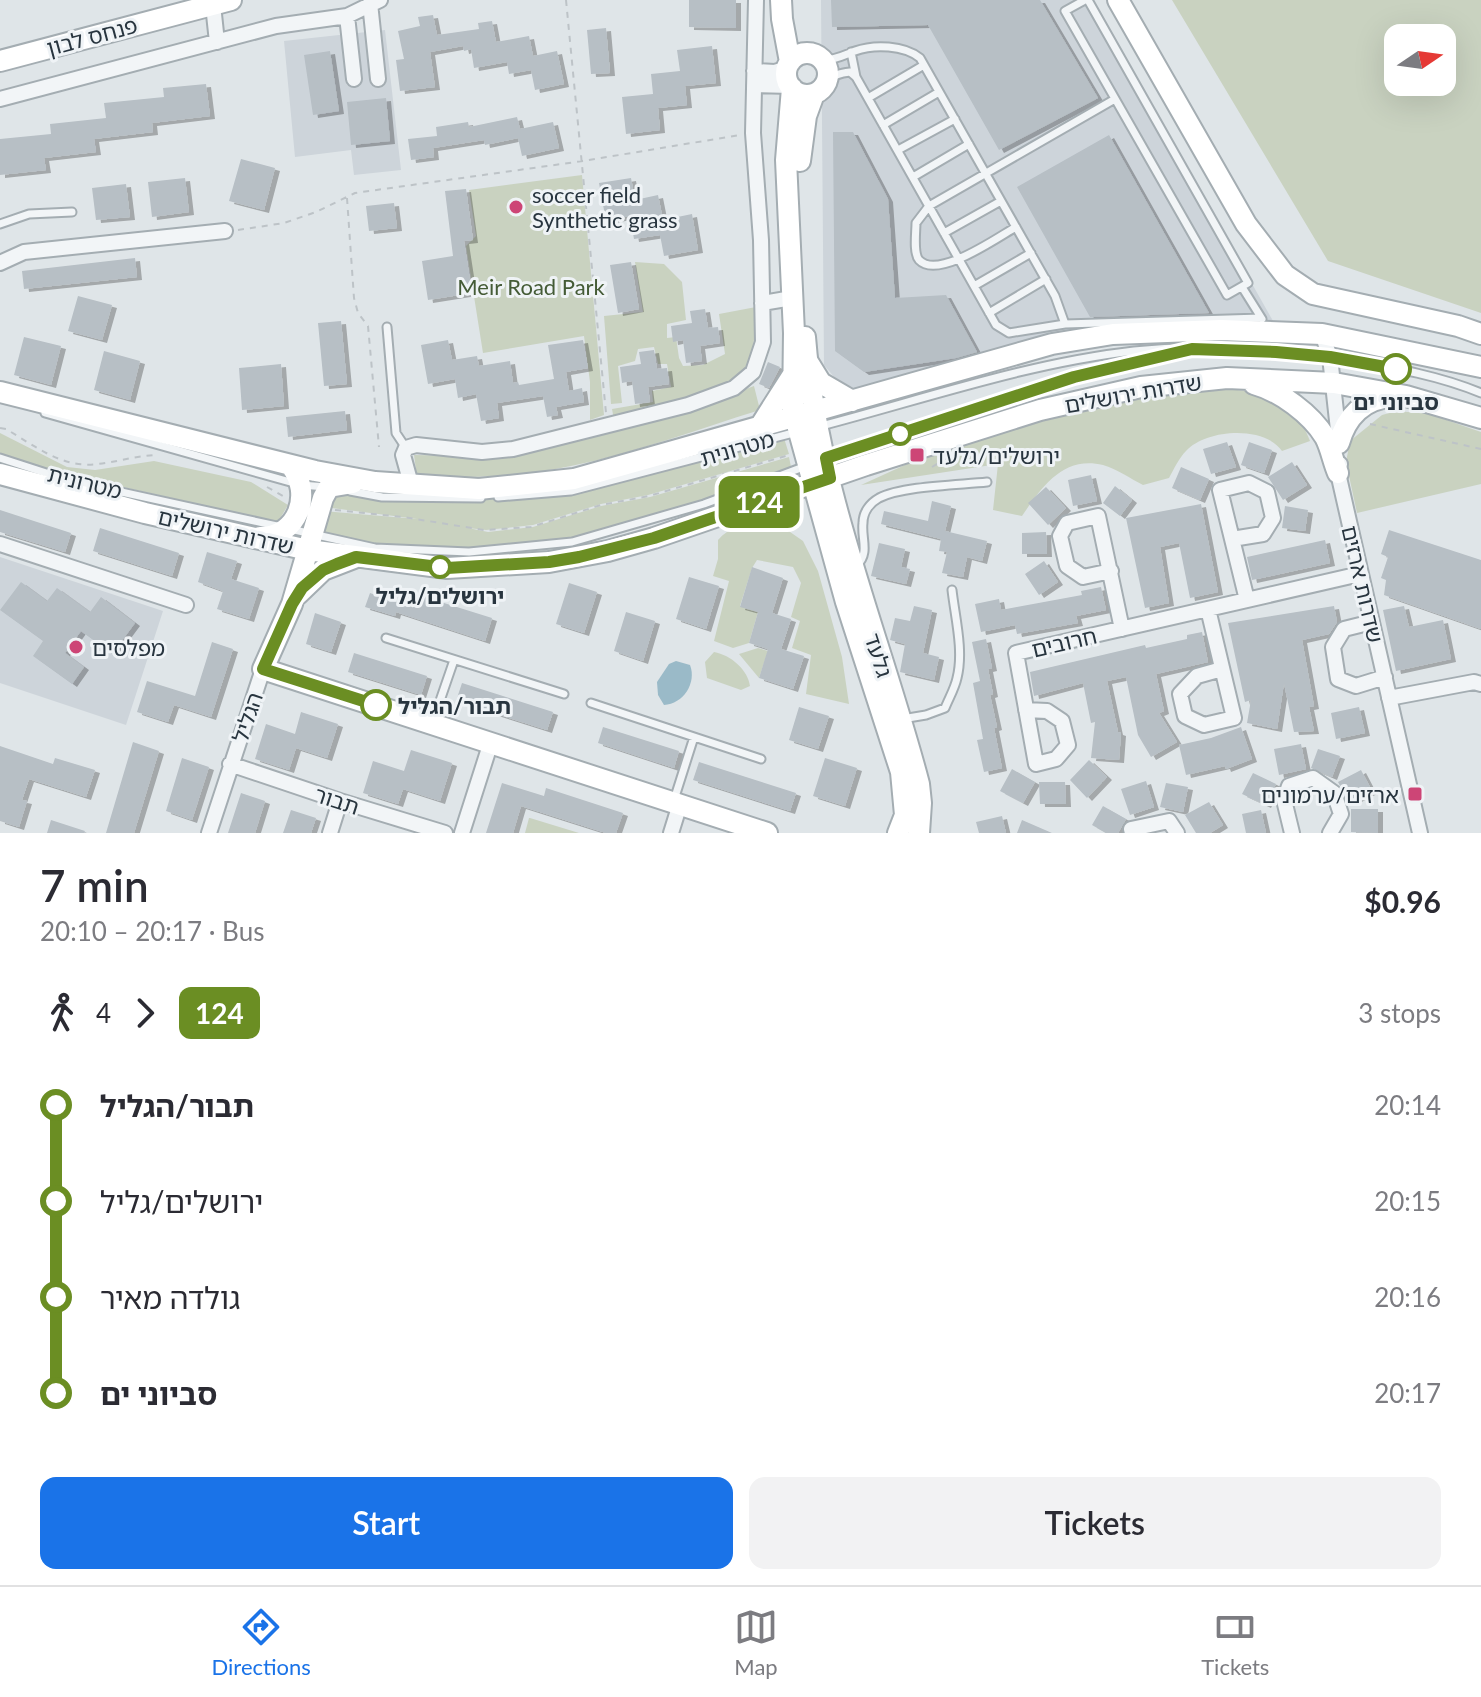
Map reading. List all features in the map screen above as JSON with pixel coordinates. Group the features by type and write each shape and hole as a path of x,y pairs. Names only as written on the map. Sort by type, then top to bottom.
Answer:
{"main road":[{"name":"פנחס לבון","path":"0,49 180,0"},
{"path":"781,0 790,76 786,160 792,376 806,422"},
{"path":"792,0 792,15 800,41 828,71 801,139 806,422"},
{"path":"1118,0 1246,224 1285,275 1313,294 1458,326 1481,334"},
{"name":"פנחס לבון","path":"0,61 222,2"},
{"path":"790,76 802,53 818,57"},
{"path":"790,76 803,94 820,88"},
{"path":"329,487 375,482 479,489 574,479 759,428 806,422 852,401 1052,344 1113,334 1265,325 1481,367"},
{"path":"807,360 821,383 852,401"},
{"path":"759,428 792,376"},
{"path":"1227,378 1263,386 1311,419 1325,438 1338,473"},
{"name":"שדרות ירושלים","path":"0,474 145,513 252,537 310,543 356,557 447,568 549,562 608,551 774,497 819,471 866,465 1040,410 1141,387 1227,378 1334,383 1406,396 1481,418"},
{"path":"0,392 291,466 375,482"},
{"path":"1339,443 1342,430 1350,419 1372,400 1406,396"},
{"name":"גלעד","path":"806,422 901,772 905,815 898,833"},
{"path":"774,497 805,504 831,520 846,487 866,465"},
{"path":"252,537 268,537 288,528 300,510 299,475 291,466"},
{"name":"הגליל","path":"263,669 292,604 323,498 329,487"},
{"name":"גלעד","path":"831,520 853,569 919,784 919,833"},
{"name":"הגליל","path":"292,604 302,588 323,570 356,557"},
{"path":"263,669 767,833"}],"street":[{"path":"411,484 403,455 406,448 416,445 482,452 513,449 688,405 734,388 753,372 763,342 761,240 753,133 756,0"},
{"path":"217,42 222,2"},
{"path":"0,99 276,26 347,16 375,2 378,79"},
{"path":"347,16 354,79"},
{"path":"754,78 775,72 790,76"},
{"path":"0,263 24,252 225,231"},
{"path":"761,240 790,243"},
{"path":"762,303 792,298"},
{"name":"שדרות ארזים","path":"1322,334 1334,383 1340,461 1338,473 1420,833"},
{"path":"1232,539 1263,534 1273,518 1267,492 1249,483 1220,490 1232,539 1247,600"},
{"name":"חרובים","path":"1111,571 1083,577 1067,566 1060,536 1067,523 1098,516 1111,571 1122,629"},
{"path":"0,544 186,605"},
{"name":"חרובים","path":"1026,710 1016,653 1360,574"},
{"path":"1208,609 1222,669"},
{"path":"1372,622 1344,629 1333,647 1338,679 1356,686 1385,677"},
{"name":"הגליל","path":"209,833 263,669"},
{"path":"1389,698 1474,682 1481,684"},
{"path":"462,833 491,742"},
{"name":"תבור","path":"230,764 445,833"},
{"path":"1292,833 1284,800 1289,786 1313,778 1334,793 1341,814 1330,833"},
{"path":"330,833 340,801"},
{"path":"671,833 677,803"},
{"path":"1132,833 1131,829 1169,821 1177,833"}],"lane":[{"path":"1086,0 1248,283 1227,295 1115,99 1065,11 1086,0"},
{"path":"818,57 835,60 869,47 907,49 920,58 1046,279 1059,303 1065,324"},
{"path":"851,52 856,77 996,325 1009,333 1065,324 1265,325"},
{"path":"868,98 924,65"},
{"path":"820,88 833,76 842,73 850,72 856,77"},
{"path":"883,125 939,92"},
{"path":"1016,227 951,263 927,264 917,257 916,223 929,206 1115,99"},
{"path":"898,150 955,119"},
{"path":"913,177 969,144"},
{"path":"944,233 1001,201"},
{"path":"0,224 29,214 72,212"},
{"path":"974,286 1031,253"},
{"path":"989,313 1046,279"},
{"path":"1242,287 1265,325"},
{"path":"387,327 396,433 406,448"},
{"name":"מטרונית","path":"0,458 71,481 288,528 310,543 469,552 572,542 819,471 1074,377 1192,349"},
{"name":"מטרונית","path":"0,401 301,485 382,497 466,499 571,491 806,422 1059,363 1136,351 1249,349 1330,357 1440,379 1481,393"},
{"path":"853,569 862,562 864,555 862,521 866,511 878,498 987,482"},
{"path":"900,719 945,708 952,693 959,662 952,590"},
{"path":"386,638 564,694"},
{"path":"432,723 454,660"},
{"path":"591,703 761,759"},
{"path":"677,803 694,737"}],"path":[{"path":"566,0 607,426"},
{"path":"225,231 284,223 355,193 753,133"},
{"path":"347,196 354,298 358,313 368,326 379,447"},
{"path":"1350,419 1481,449"},
{"path":"932,467 954,454"}],"shaded area":[{"path":"821,0 1092,0 1277,328 1057,336 854,388 835,378 824,365"},
{"path":"385,30 401,170 354,175 351,150 295,157 284,41"},
{"name":"מפלסים","path":"0,557 163,611 126,725 0,683"}],"green space":[{"path":"1172,0 1481,0 1481,313 1328,261"},
{"name":"Meir Road Park","path":"582,175 604,415 590,420 590,382 584,336 483,353 466,246 476,236 469,190"},
{"path":"635,262 664,264 682,282 686,320 667,324 667,338 676,337 683,366 703,365 725,354 719,314 756,307 754,344 749,363 739,375 724,385 667,407 614,420 612,409 653,402 652,391 671,387 667,364 658,364 654,347 638,349 635,361 618,366 622,403 611,404 604,316 643,312"},
{"path":"754,386 760,410 619,454 571,466 513,475 417,477 414,455 473,456 727,396"},
{"path":"1168,390 1231,390 1269,397 1286,406 1300,421 1310,441 1282,451 1262,437 1220,434 1186,451 1169,478 1143,485 1103,465 1076,465 1065,469 1045,485 1022,516 993,510 998,464 861,485 951,444 1046,412"},
{"path":"1397,411 1429,414 1481,432 1481,484 1357,513 1346,462 1350,441 1382,415"},
{"path":"0,433 67,467 95,470 154,461 251,482 288,505 278,522 52,471 0,454"},
{"path":"783,435 789,454 533,525 486,530 468,528 488,532 533,527 789,457 792,472 700,505 572,542 469,552 375,548 318,533 323,511 417,519 324,507 334,491 382,497 571,491"},
{"path":"770,518 803,541 818,571 842,657 849,704 806,694 811,655 792,648 800,621 791,617 801,583 793,567 757,560 740,606 758,612 749,643 733,648 714,641 729,581 713,576 718,559 718,540 735,528"},
{"path":"758,648 768,651 759,678 739,654"},
{"path":"714,652 738,664 750,686 741,690 707,678 705,662"},
{"path":"530,818 579,833 525,833"}],"water":[{"path":"676,661 690,665 692,679 682,697 664,705 658,695 657,682 669,664"}],"building":[{"path":"689,0 736,0 736,28 689,27"},
{"path":"831,0 1040,0 1098,98 999,150 928,25 832,27"},
{"path":"433,15 437,35 479,29 478,23 492,21 496,42 529,36 533,56 557,51 564,84 535,90 531,70 509,74 507,62 474,68 471,49 464,51 463,46 430,52 435,87 400,91 396,60 404,59 398,31 420,26 418,17"},
{"path":"606,28 610,73 591,74 587,30"},
{"path":"712,46 716,83 685,86 687,105 658,108 660,130 626,134 622,97 653,94 651,74 680,71 677,50"},
{"path":"330,51 339,111 313,115 304,55"},
{"path":"206,84 210,116 152,123 153,132 94,139 96,152 44,158 46,170 0,175 0,139 51,134 50,124 106,118 104,103 164,97 163,88"},
{"path":"386,98 390,141 351,145 347,102"},
{"path":"517,117 520,129 553,122 559,148 522,156 518,138 485,145 484,140 433,148 434,157 411,160 408,139 437,136 436,127 468,122 469,127"},
{"path":"833,132 853,132 888,199 895,298 946,295 977,352 864,372 835,351"},
{"path":"1109,135 1209,313 1090,317 1017,187"},
{"path":"241,159 275,168 264,210 229,201"},
{"path":"185,178 189,212 152,217 148,182"},
{"path":"631,178 635,200 658,195 663,220 692,214 698,250 664,256 660,235 634,239 630,216 606,221 599,183"},
{"path":"126,184 130,217 96,220 92,188"},
{"path":"466,189 473,240 464,241 472,293 428,300 422,261 453,256 445,191"},
{"path":"394,203 397,228 369,231 366,206"},
{"path":"135,258 137,277 24,289 22,271"},
{"path":"631,262 639,309 618,313 610,265"},
{"path":"78,296 112,305 102,340 68,331"},
{"path":"705,309 708,328 718,327 720,343 700,346 702,361 686,363 683,340 673,342 671,326 692,323 690,311"},
{"path":"341,321 347,384 324,386 318,323"},
{"path":"24,337 61,346 51,385 14,375"},
{"path":"448,340 452,360 477,356 479,366 510,361 513,383 518,382 519,385 554,379 548,345 583,340 588,368 566,372 569,391 582,388 584,402 556,407 558,415 547,417 543,396 497,403 499,418 481,421 476,394 458,398 455,379 428,384 421,345"},
{"path":"654,350 657,369 667,368 669,384 648,387 650,402 635,404 632,381 622,383 620,367 641,364 639,352"},
{"path":"104,351 140,361 130,400 94,390"},
{"path":"768,362 780,367 769,388 759,384"},
{"path":"281,364 284,406 242,410 239,368"},
{"path":"345,411 347,430 288,437 286,417"},
{"path":"1227,442 1236,467 1211,474 1203,449"},
{"path":"1249,442 1272,450 1264,473 1241,465"},
{"path":"1292,462 1307,485 1283,500 1268,477"},
{"path":"1181,467 1209,479 1200,500 1172,488"},
{"path":"1091,475 1097,501 1073,506 1068,480"},
{"path":"1115,486 1132,500 1120,516 1103,503"},
{"path":"1046,487 1066,508 1048,525 1028,503"},
{"path":"932,501 951,506 945,531 987,541 982,561 967,557 963,577 942,573 947,552 939,551 941,539 881,524 884,511 928,521"},
{"path":"1201,504 1218,592 1190,598 1179,543 1160,547 1169,603 1145,608 1126,518"},
{"path":"1285,506 1308,510 1305,531 1282,528"},
{"path":"0,510 71,533 65,552 0,532"},
{"path":"100,528 179,553 172,576 93,551"},
{"path":"1389,530 1481,560 1481,629 1384,595 1386,580 1381,578 1388,557 1381,554"},
{"path":"1046,532 1047,554 1022,554 1022,533"},
{"path":"1325,540 1330,563 1252,580 1247,557"},
{"path":"879,543 905,549 901,567 910,569 906,584 871,576"},
{"path":"207,552 237,561 231,579 259,588 249,619 217,609 223,591 198,582"},
{"path":"1044,561 1058,582 1039,595 1025,574"},
{"path":"752,567 783,578 772,613 791,619 781,649 804,656 793,689 759,678 768,649 749,643 758,612 740,607"},
{"path":"689,577 719,586 706,629 676,619"},
{"path":"21,582 47,601 57,588 90,612 101,597 135,623 112,654 81,631 65,653 84,667 72,684 33,656 43,641 0,610"},
{"path":"569,583 597,592 584,633 556,624"},
{"path":"1101,587 1106,610 1076,616 1078,623 1017,634 1015,625 981,632 975,604 999,599 1001,610 1082,595 1081,591"},
{"path":"370,593 407,606 412,593 492,618 485,641 396,612 395,616 365,607"},
{"path":"914,606 932,610 923,653 939,657 934,680 900,672 905,644 890,640 895,618 910,621"},
{"path":"1334,606 1337,622 1329,634 1302,640 1314,706 1309,707 1314,731 1294,732 1284,683 1277,729 1247,723 1251,700 1245,702 1228,623"},
{"path":"1404,606 1409,627 1443,620 1451,659 1396,671 1383,610"},
{"path":"626,612 655,621 643,661 614,651"},
{"path":"315,613 341,622 331,652 306,644"},
{"path":"1202,632 1208,662 1156,674 1164,711 1159,713 1177,742 1151,757 1138,735 1126,677 1107,681 1118,732 1121,733 1119,760 1091,758 1095,722 1091,723 1083,683 1034,696 1030,672 1145,645 1146,648 1187,639 1187,635"},
{"path":"986,639 992,668 988,669 997,727 994,728 1002,768 984,772 977,740 983,739 973,683 980,681 972,642"},
{"path":"212,642 233,649 211,717 174,705 168,722 137,712 147,681 195,696"},
{"path":"354,653 427,676 421,695 348,672"},
{"path":"462,683 553,712 547,730 456,701"},
{"path":"799,707 829,716 818,749 789,740"},
{"path":"1359,707 1365,733 1336,739 1331,713"},
{"path":"301,712 338,724 327,758 296,748 289,770 255,759 266,724 295,734"},
{"path":"603,727 679,751 674,768 598,743"},
{"path":"1241,727 1252,759 1226,769 1225,766 1186,775 1179,745"},
{"path":"133,742 159,751 134,833 106,833"},
{"path":"1301,744 1306,769 1279,775 1274,749"},
{"path":"0,746 53,764 55,758 95,770 86,797 29,779 22,800 27,801 19,827 0,821"},
{"path":"1318,749 1340,756 1332,777 1311,768"},
{"path":"411,750 452,763 440,801 403,789 398,804 363,793 373,761 404,771"},
{"path":"182,758 209,767 192,820 166,811"},
{"path":"825,758 857,768 845,806 813,796"},
{"path":"1089,760 1107,777 1087,798 1070,780"},
{"path":"699,762 796,793 790,811 693,780"},
{"path":"1012,769 1035,782 1023,803 1000,791"},
{"path":"1361,770 1372,791 1349,803 1338,782"},
{"path":"1253,773 1276,784 1266,805 1242,794"},
{"path":"1146,781 1154,807 1130,815 1121,789"},
{"path":"1039,782 1065,782 1066,804 1040,804"},
{"path":"502,783 544,796 546,788 623,813 616,833 606,833 521,806 513,833 486,833"},
{"path":"1166,783 1188,787 1183,812 1160,807"},
{"path":"241,793 265,801 255,833 228,833"},
{"path":"1209,802 1223,825 1210,833 1196,833 1185,815"},
{"path":"1103,806 1126,819 1118,833 1106,833 1092,825"},
{"path":"1351,809 1378,809 1378,833 1351,832"},
{"path":"291,810 316,818 311,833 283,833"},
{"path":"1261,810 1266,833 1246,833 1242,814"},
{"path":"1002,816 1006,833 979,833 976,822"},
{"path":"51,820 85,831 47,833"},
{"path":"1022,820 1052,833 1017,833"}],"bus line":[{"name":"124","path":"376,705 263,669 302,588 323,570 356,557 447,568 549,562 608,551 830,478 826,458 1074,377 1192,349 1249,349 1330,357 1396,369"}],"place":[{"name":"soccer field Synthetic grass","path":"516,207"},
{"name":"סביוני ים","path":"1396,369"},
{"name":"ירושלים/גלעד","path":"917,455"},
{"name":"ירושלים/גליל","path":"440,567"},
{"name":"מפלסים","path":"76,647"},
{"name":"תבור/הגליל","path":"376,705"},
{"name":"ארזים/ערמונים","path":"1415,794"}]}
